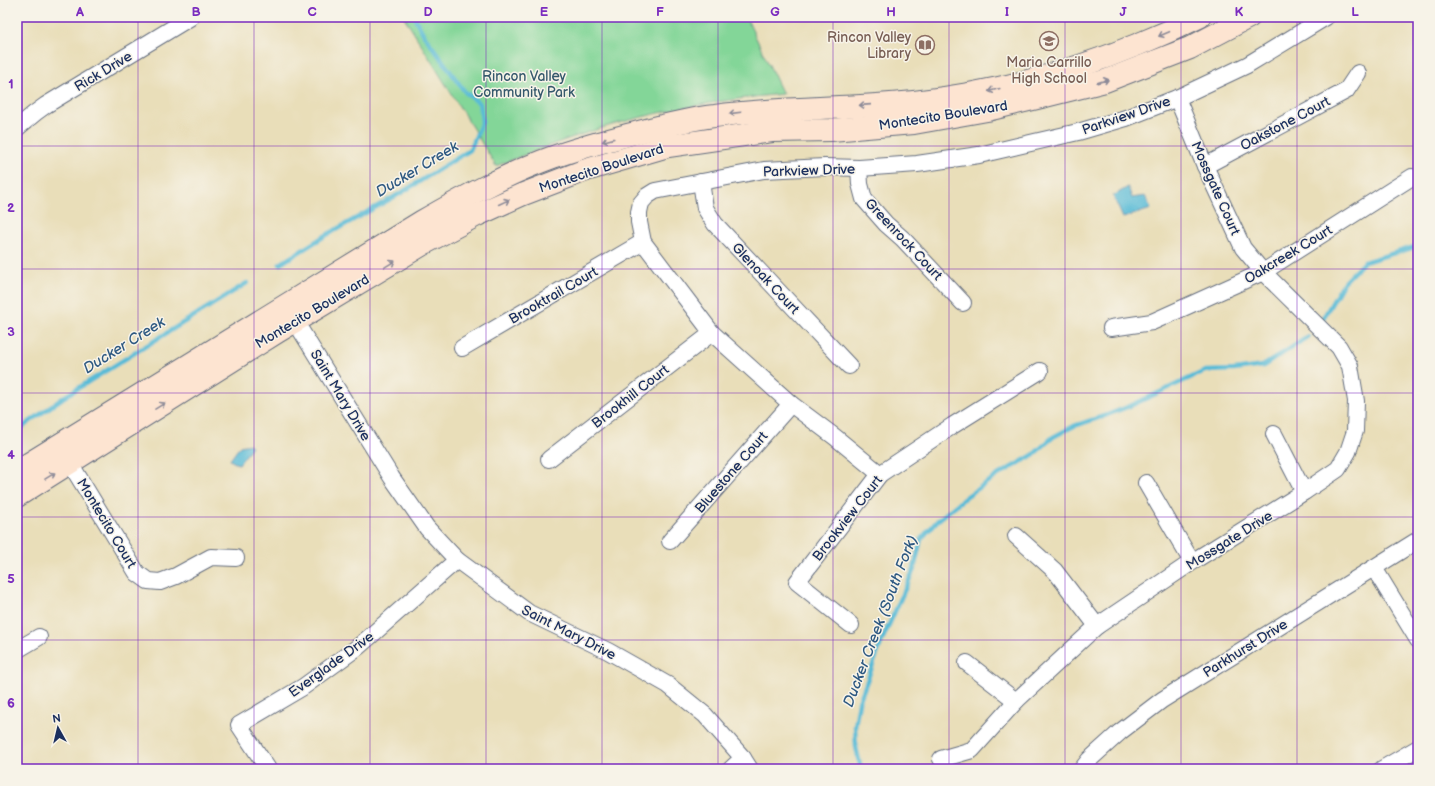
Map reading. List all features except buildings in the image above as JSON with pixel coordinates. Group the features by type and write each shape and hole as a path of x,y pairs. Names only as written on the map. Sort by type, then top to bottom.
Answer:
{"main road":[{"name":"Montecito Boulevard","path":"17,471 421,222 508,175 552,158 584,147 660,126 713,116 770,109 914,102 981,93 1059,73 1104,59 1181,27 1199,17"},
{"name":"Montecito Boulevard","path":"17,496 295,321 423,244 470,218 521,195 586,170 668,146 772,131 831,130 914,123 987,110 1105,81 1190,48 1249,17"}],"street":[{"name":"Rick Drive","path":"17,128 46,105 191,17"},
{"name":"Parkview Drive","path":"880,474 835,437 791,404 712,333 643,242 639,222 639,212 641,203 647,196 655,191 764,170 825,167 859,168 917,164 979,155 1078,132 1126,118 1177,98 1247,65 1326,17"},
{"name":"Oakstone Court","path":"1205,166 1346,90 1358,73"},
{"name":"Mossgate Court","path":"1177,98 1205,166 1243,248 1264,272"},
{"name":"Greenrock Court","path":"859,168 860,184 864,199 886,224 903,239 963,303"},
{"name":"Oakcreek Court","path":"1111,328 1152,322 1264,272 1412,177"},
{"name":"Glenoak Court","path":"701,182 705,208 715,224 849,366"},
{"name":"Brooktrail Court","path":"462,348 643,242"},
{"name":"Mossgate Drive","path":"941,759 972,750 1016,701 1097,626 1192,562 1338,469 1348,452 1355,431 1356,401 1350,366 1339,347 1264,272"},
{"name":"Saint Mary Drive","path":"295,321 392,478 427,528 457,560 529,613 608,651 668,685 705,715 747,763"},
{"name":"Brookhill Court","path":"549,459 712,333"},
{"name":"Brookview Court","path":"851,625 797,582 880,474 952,426 1040,371"},
{"name":"Bluestone Court","path":"670,541 791,404"},
{"path":"1274,434 1304,492"},
{"name":"Montecito Court","path":"70,463 137,573 148,581 160,582 176,576 211,557 236,558"},
{"path":"1146,483 1192,562"},
{"path":"1016,536 1055,571 1097,626"},
{"name":"Parkhurst Drive","path":"1082,769 1089,760 1120,732 1162,700 1418,540"},
{"name":"Everglade Drive","path":"268,769 239,725 303,687 358,647 457,560"},
{"path":"1374,568 1418,640"},
{"path":"17,650 39,637"},
{"path":"967,663 1016,701"},
{"path":"1382,769 1418,748"},
{"path":"731,769 747,763"}],"green space":[{"name":"Rincon Valley Community Park","path":"404,17 746,17 783,94 680,108 630,120 570,138 496,166"}],"water":[{"path":"1128,187 1132,198 1145,196 1151,209 1123,218 1113,196"},
{"path":"250,444 252,446 239,464 230,460 240,446"}],"waterway":[{"name":"Ducker Creek","path":"280,264 323,237 401,193 470,150 482,122 480,104 465,92 424,35 414,17"},
{"name":"Ducker Creek (South Fork)","path":"1322,320 1344,282 1364,262 1418,246"},
{"name":"Ducker Creek","path":"17,431 64,397 247,283"},
{"name":"Ducker Creek (South Fork)","path":"861,769 856,747 855,726 859,702 883,638 914,569 921,539 937,521 967,496 998,475 1033,455 1053,437 1074,426 1130,406 1205,371 1234,370 1263,366 1308,337"}],"place":[{"name":"Maria Carrillo High School","path":"1049,41"},
{"name":"Rincon Valley Library","path":"925,45"}]}
